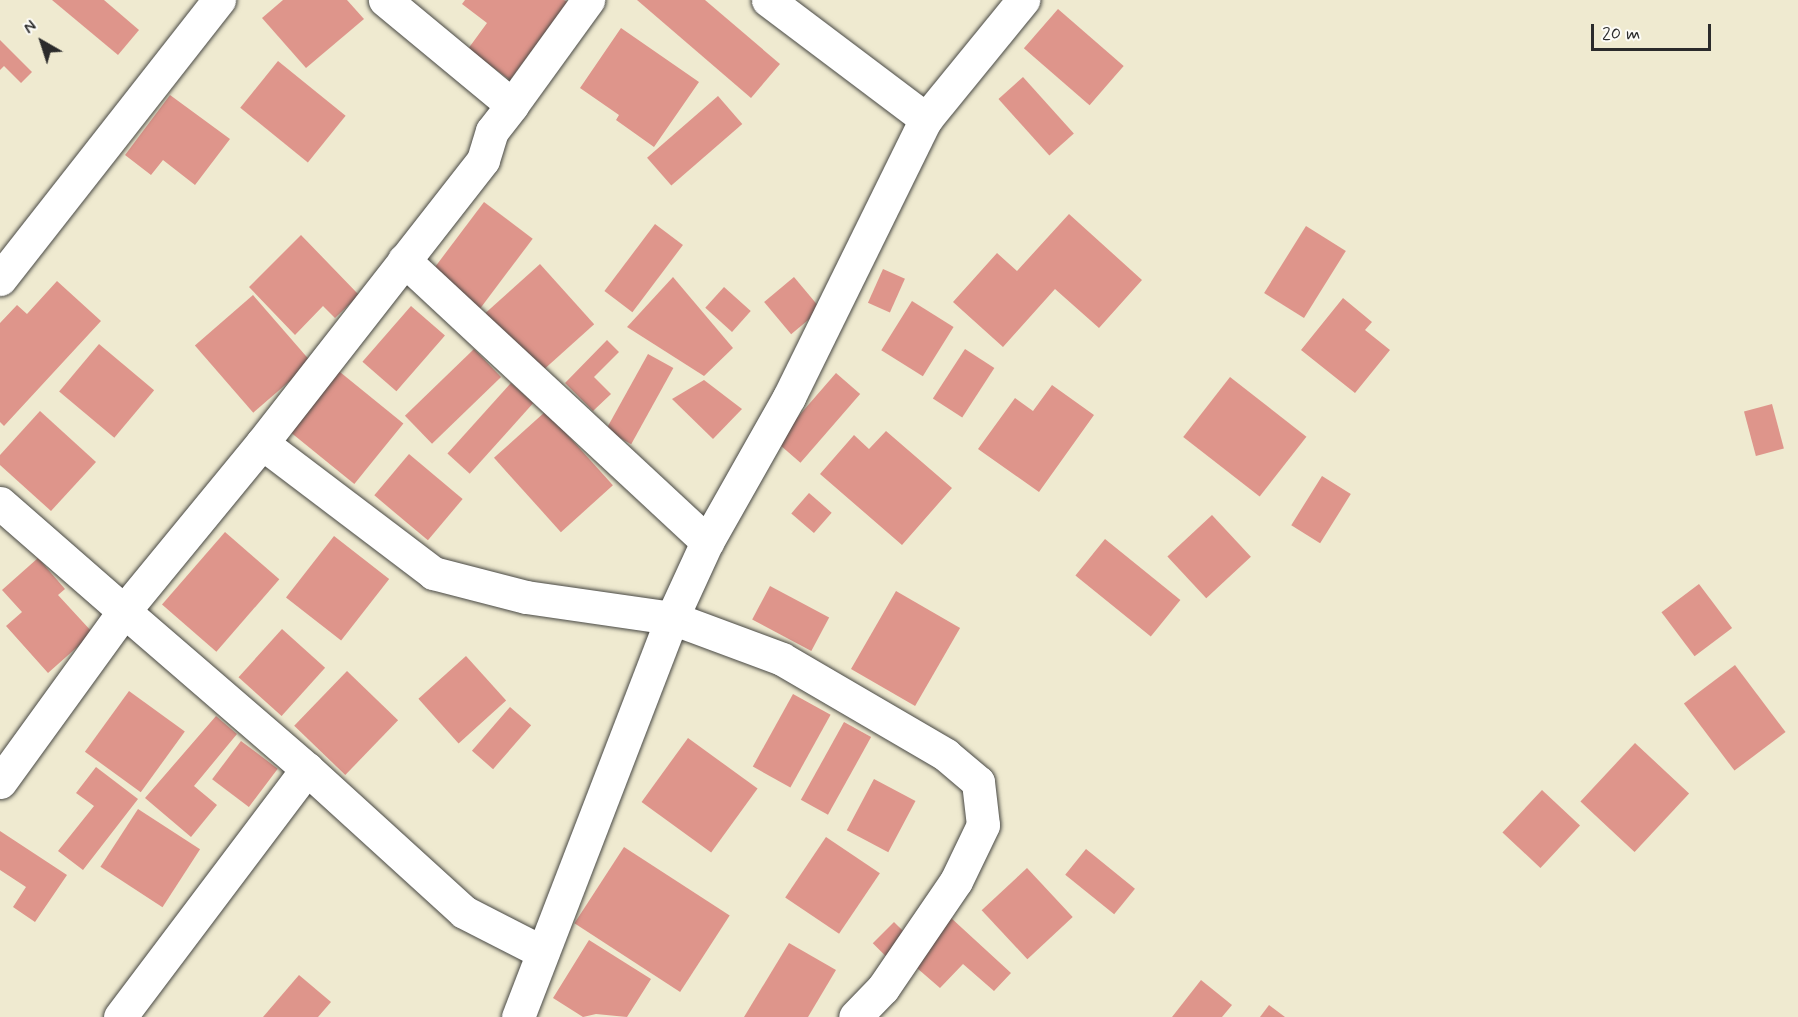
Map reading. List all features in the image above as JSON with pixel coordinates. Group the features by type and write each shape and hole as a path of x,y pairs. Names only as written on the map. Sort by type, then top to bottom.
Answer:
{"street":[{"path":"0,279 219,0"},
{"path":"385,0 512,105"},
{"path":"0,782 124,611 262,443 483,160 492,131 588,0"},
{"path":"768,0 926,119"},
{"path":"518,1017 672,618 707,542 789,397 926,119 1023,0"},
{"path":"404,260 707,542"},
{"path":"262,443 433,573 526,597 672,618 782,659 946,755 978,783 983,825 956,881 883,988 855,1017"},
{"path":"0,503 307,769 464,912 542,952"},
{"path":"120,1017 307,769"}],"building":[{"path":"52,0 104,0 139,30 118,55"},
{"path":"283,0 347,0 364,19 306,68 262,18"},
{"path":"465,0 564,0 568,2 510,80 468,49 487,23 462,4"},
{"path":"637,0 705,0 780,64 751,98"},
{"path":"1058,9 1124,66 1090,105 1024,48"},
{"path":"621,28 699,82 654,147 616,120 619,115 580,88"},
{"path":"0,40 32,72 21,83 4,66 0,70"},
{"path":"278,61 346,116 308,162 240,108"},
{"path":"1023,77 1074,133 1049,156 998,99"},
{"path":"170,95 230,139 195,185 163,160 151,175 125,155"},
{"path":"718,96 742,124 671,186 647,158"},
{"path":"484,202 533,239 477,312 429,275"},
{"path":"1069,214 1142,280 1099,328 1055,289 1003,347 953,302 997,253 1017,271"},
{"path":"655,224 683,245 632,312 604,291"},
{"path":"1306,226 1346,251 1304,318 1264,293"},
{"path":"301,235 359,295 335,318 323,306 295,335 249,287"},
{"path":"540,264 594,324 538,375 484,315"},
{"path":"883,269 905,279 890,313 868,303"},
{"path":"673,277 733,348 704,376 627,327"},
{"path":"794,277 821,309 791,334 764,302"},
{"path":"57,281 101,321 4,426 0,422 0,323 17,305 27,314"},
{"path":"724,287 751,311 732,332 705,308"},
{"path":"253,295 311,362 253,413 195,346"},
{"path":"1343,298 1372,322 1365,330 1390,350 1355,393 1301,350"},
{"path":"912,301 954,327 923,376 881,350"},
{"path":"411,306 445,336 396,391 362,362"},
{"path":"607,340 619,352 594,377 611,394 593,411 565,383"},
{"path":"99,344 154,390 114,438 59,391"},
{"path":"474,349 501,377 432,444 405,416"},
{"path":"965,349 994,368 962,418 933,398"},
{"path":"648,354 673,368 631,444 606,430"},
{"path":"335,368 403,423 354,484 286,429"},
{"path":"836,373 860,394 800,463 776,442"},
{"path":"1230,377 1306,437 1260,497 1183,437"},
{"path":"704,380 742,409 713,439 672,399"},
{"path":"511,383 533,403 470,474 447,454"},
{"path":"1052,385 1094,415 1039,492 978,449 1015,398 1033,411"},
{"path":"1772,404 1784,448 1756,456 1744,412"},
{"path":"40,411 96,462 51,511 0,465 0,455"},
{"path":"546,411 613,485 561,532 494,458"},
{"path":"886,431 952,488 902,545 820,474 854,435 869,449"},
{"path":"409,454 463,499 428,540 374,495"},
{"path":"1322,476 1351,494 1320,543 1291,525"},
{"path":"809,493 832,513 814,533 791,513"},
{"path":"1212,515 1251,557 1206,598 1167,557"},
{"path":"225,532 279,579 216,652 162,604"},
{"path":"334,536 389,579 341,641 286,597"},
{"path":"1105,539 1180,600 1151,637 1075,576"},
{"path":"38,558 65,589 58,595 93,633 48,673 6,626 22,612 2,590"},
{"path":"1699,584 1732,628 1695,656 1661,612"},
{"path":"770,586 829,617 811,651 752,620"},
{"path":"896,591 960,628 915,706 851,669"},
{"path":"282,629 325,668 282,716 239,677"},
{"path":"466,656 506,701 459,743 418,699"},
{"path":"1735,665 1786,732 1734,771 1684,704"},
{"path":"347,671 398,720 345,775 294,726"},
{"path":"129,691 185,732 141,792 85,752"},
{"path":"793,694 831,715 790,787 753,767"},
{"path":"510,707 531,725 493,769 472,751"},
{"path":"216,716 237,734 194,786 217,805 191,837 145,798"},
{"path":"844,722 871,737 828,815 801,800"},
{"path":"688,738 758,789 711,852 642,802"},
{"path":"241,741 278,769 249,807 212,779"},
{"path":"1635,743 1689,793 1635,852 1580,802"},
{"path":"96,767 138,799 83,870 58,851 94,806 76,793"},
{"path":"874,779 915,801 888,852 847,830"},
{"path":"1542,790 1580,825 1540,868 1502,832"},
{"path":"138,809 200,849 162,907 100,867"},
{"path":"0,831 67,875 35,922 13,907 26,887 0,870"},
{"path":"826,837 880,873 839,934 785,898"},
{"path":"624,847 730,916 680,992 574,923"},
{"path":"1086,849 1135,889 1114,914 1065,875"},
{"path":"1027,868 1073,917 1027,959 982,910"},
{"path":"950,917 1011,973 994,991 963,964 940,988 910,962"},
{"path":"894,922 909,937 888,958 873,943"},
{"path":"589,940 651,979 627,1017 596,1014 583,1017 553,998"},
{"path":"789,943 836,970 808,1017 744,1017"},
{"path":"299,975 331,1002 318,1017 263,1017"},
{"path":"1201,980 1232,1005 1222,1017 1172,1017"},
{"path":"1269,1005 1285,1017 1260,1017"}]}
